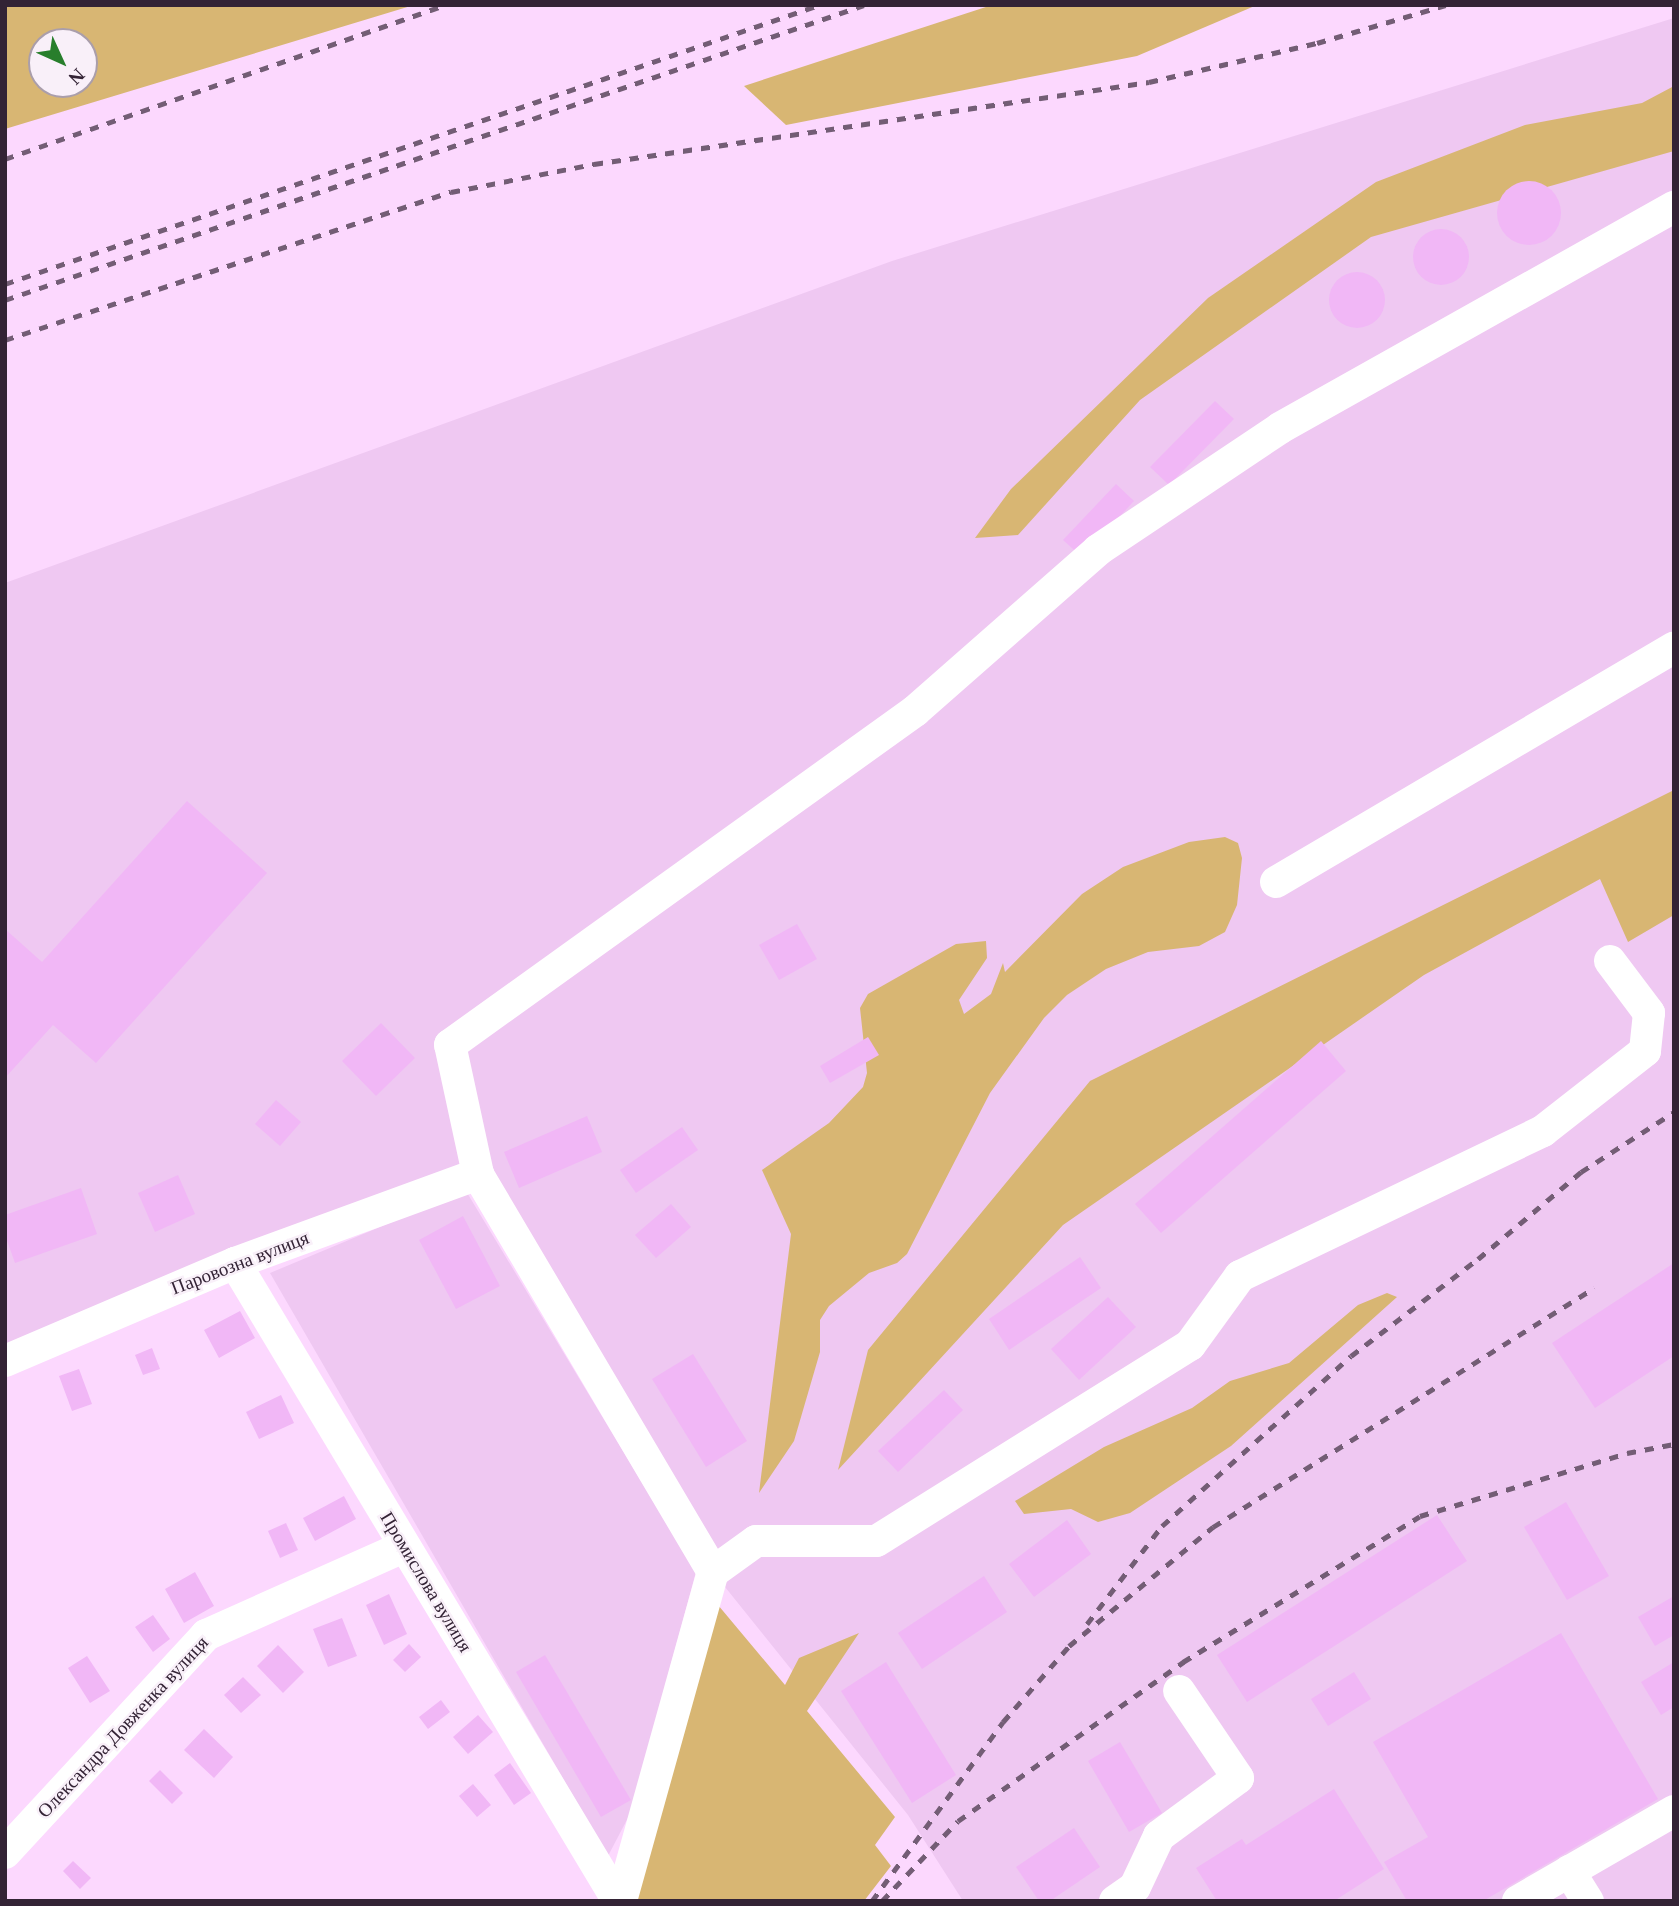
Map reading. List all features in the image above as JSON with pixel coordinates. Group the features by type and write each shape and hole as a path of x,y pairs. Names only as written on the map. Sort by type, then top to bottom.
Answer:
{"street":[{"path":"713,1572 478,1174 450,1045 915,711 1098,550 1280,428 1674,206"},
{"path":"1276,882 1674,648"},
{"path":"620,1901 713,1572 756,1541 876,1541 1190,1345 1240,1276 1543,1131 1645,1051 1649,1013 1610,961"},
{"name":"Паровозна вулиця","path":"5,1361 235,1263 478,1174"},
{"name":"Промислова вулиця","path":"235,1263 620,1901"},
{"name":"Олександра Довженка вулиця","path":"5,1853 206,1635 404,1547"},
{"path":"1115,1901 1135,1887 1159,1836 1238,1778 1180,1691"},
{"path":"1518,1901 1674,1811"},
{"path":"1569,1871 1588,1901"}],"shaded area":[{"path":"5,5 414,5 5,129"},
{"path":"992,5 1257,5 1137,56 786,125 744,86"},
{"path":"1674,18 1674,1901 963,1901 908,1815 713,1572 478,1174 5,1361 5,583 892,261"},
{"path":"1674,86 1674,151 1371,237 1140,400 1018,535 975,538 1011,489 1208,298 1376,182 1525,125 1642,103"},
{"path":"1674,790 1674,915 1628,942 1600,879 1424,975 1063,1225 838,1470 868,1350 1090,1081"},
{"path":"1225,837 1238,843 1242,858 1237,905 1225,932 1199,946 1148,952 1106,969 1067,995 1044,1018 990,1093 907,1254 897,1263 869,1273 829,1306 820,1320 820,1352 794,1441 759,1493 791,1234 762,1170 829,1123 863,1087 867,1073 860,1008 868,994 956,944 986,941 987,958 959,1000 964,1014 991,994 1003,963 1005,972 1082,894 1123,867 1189,842"},
{"path":"466,1191 696,1572 631,1812 608,1856 270,1273"},
{"path":"1387,1293 1397,1297 1231,1446 1130,1513 1098,1522 1071,1509 1024,1514 1015,1501 1104,1447 1192,1408 1230,1381 1289,1363 1358,1305"},
{"path":"713,1599 785,1685 799,1658 859,1633 807,1711 895,1817 875,1845 891,1866 864,1901 632,1901"}],"building":[{"path":"1523,181 1535,181 1552,190 1559,201 1559,225 1552,236 1535,245 1523,245 1511,240 1502,231 1497,219 1497,207 1502,195 1511,186"},
{"path":"1435,229 1447,229 1457,233 1465,241 1469,257 1465,273 1457,281 1447,285 1435,285 1425,281 1417,273 1413,263 1413,251 1417,241 1425,233"},
{"path":"1351,272 1363,272 1373,276 1381,284 1385,300 1381,316 1373,324 1363,328 1351,328 1341,324 1333,316 1329,306 1329,294 1333,284 1341,276"},
{"path":"1215,401 1234,419 1169,485 1150,467"},
{"path":"1116,484 1134,501 1082,557 1063,540"},
{"path":"187,801 267,873 96,1063 53,1025 5,1078 5,929 42,962"},
{"path":"797,924 817,959 779,980 759,945"},
{"path":"381,1023 415,1058 376,1096 342,1061"},
{"path":"868,1037 879,1055 830,1083 820,1066"},
{"path":"1321,1041 1346,1071 1161,1233 1135,1204"},
{"path":"276,1100 301,1122 280,1146 255,1124"},
{"path":"587,1116 602,1152 519,1188 504,1152"},
{"path":"682,1127 698,1150 636,1193 620,1170"},
{"path":"178,1175 195,1214 155,1232 138,1193"},
{"path":"81,1188 97,1234 15,1263 5,1235 5,1215"},
{"path":"671,1204 691,1227 656,1258 635,1235"},
{"path":"463,1216 500,1286 456,1309 419,1240"},
{"path":"1080,1257 1101,1288 1009,1350 989,1319"},
{"path":"1674,1263 1674,1356 1595,1408 1552,1343"},
{"path":"1108,1297 1136,1327 1079,1380 1051,1349"},
{"path":"240,1311 255,1338 219,1358 204,1330"},
{"path":"152,1348 160,1369 143,1375 135,1355"},
{"path":"693,1354 747,1441 706,1467 652,1379"},
{"path":"79,1369 92,1404 72,1411 59,1376"},
{"path":"944,1390 963,1410 898,1472 878,1451"},
{"path":"281,1395 294,1423 259,1439 246,1412"},
{"path":"344,1496 356,1519 315,1541 303,1518"},
{"path":"1566,1502 1609,1576 1567,1600 1524,1527"},
{"path":"1437,1515 1467,1561 1247,1702 1217,1655"},
{"path":"1067,1520 1091,1554 1034,1597 1009,1564"},
{"path":"286,1523 298,1550 280,1558 268,1531"},
{"path":"195,1572 214,1606 184,1623 165,1589"},
{"path":"984,1576 1007,1612 922,1669 898,1633"},
{"path":"389,1594 407,1634 384,1645 366,1605"},
{"path":"1674,1596 1674,1635 1655,1646 1638,1617"},
{"path":"153,1615 170,1639 153,1652 135,1627"},
{"path":"342,1618 357,1656 328,1667 313,1629"},
{"path":"1561,1633 1658,1799 1483,1901 1407,1901 1384,1862 1428,1837 1373,1742"},
{"path":"409,1644 421,1657 405,1672 393,1660"},
{"path":"278,1645 304,1672 283,1693 257,1666"},
{"path":"545,1655 631,1800 601,1817 516,1672"},
{"path":"87,1656 110,1691 90,1703 68,1668"},
{"path":"886,1662 956,1775 912,1803 841,1691"},
{"path":"1674,1662 1674,1707 1661,1715 1641,1682"},
{"path":"1354,1672 1371,1699 1328,1726 1311,1699"},
{"path":"243,1677 261,1695 241,1713 224,1695"},
{"path":"441,1700 450,1712 428,1729 419,1717"},
{"path":"478,1715 493,1732 468,1754 453,1737"},
{"path":"204,1729 233,1757 214,1778 184,1750"},
{"path":"1120,1742 1162,1813 1129,1832 1088,1761"},
{"path":"510,1763 531,1793 514,1805 494,1775"},
{"path":"160,1770 183,1793 172,1804 149,1781"},
{"path":"473,1784 491,1805 477,1817 459,1796"},
{"path":"1334,1789 1384,1869 1334,1901 1217,1901 1196,1868 1242,1839 1246,1845"},
{"path":"1074,1828 1100,1867 1050,1901 1039,1901 1016,1867"},
{"path":"73,1861 91,1878 80,1889 63,1871"}],"railway":[{"path":"5,159 444,5"},
{"path":"5,284 819,5"},
{"path":"5,300 864,5"},
{"path":"5,340 451,192 594,164 1149,82 1317,43 1446,5"},
{"path":"1087,1624 1162,1526 1351,1356 1478,1259 1581,1172 1674,1112"},
{"path":"872,1901 1003,1722 1069,1646 1213,1527 1594,1288"},
{"path":"882,1901 958,1821 1183,1662 1420,1516 1627,1453 1674,1444"}]}
